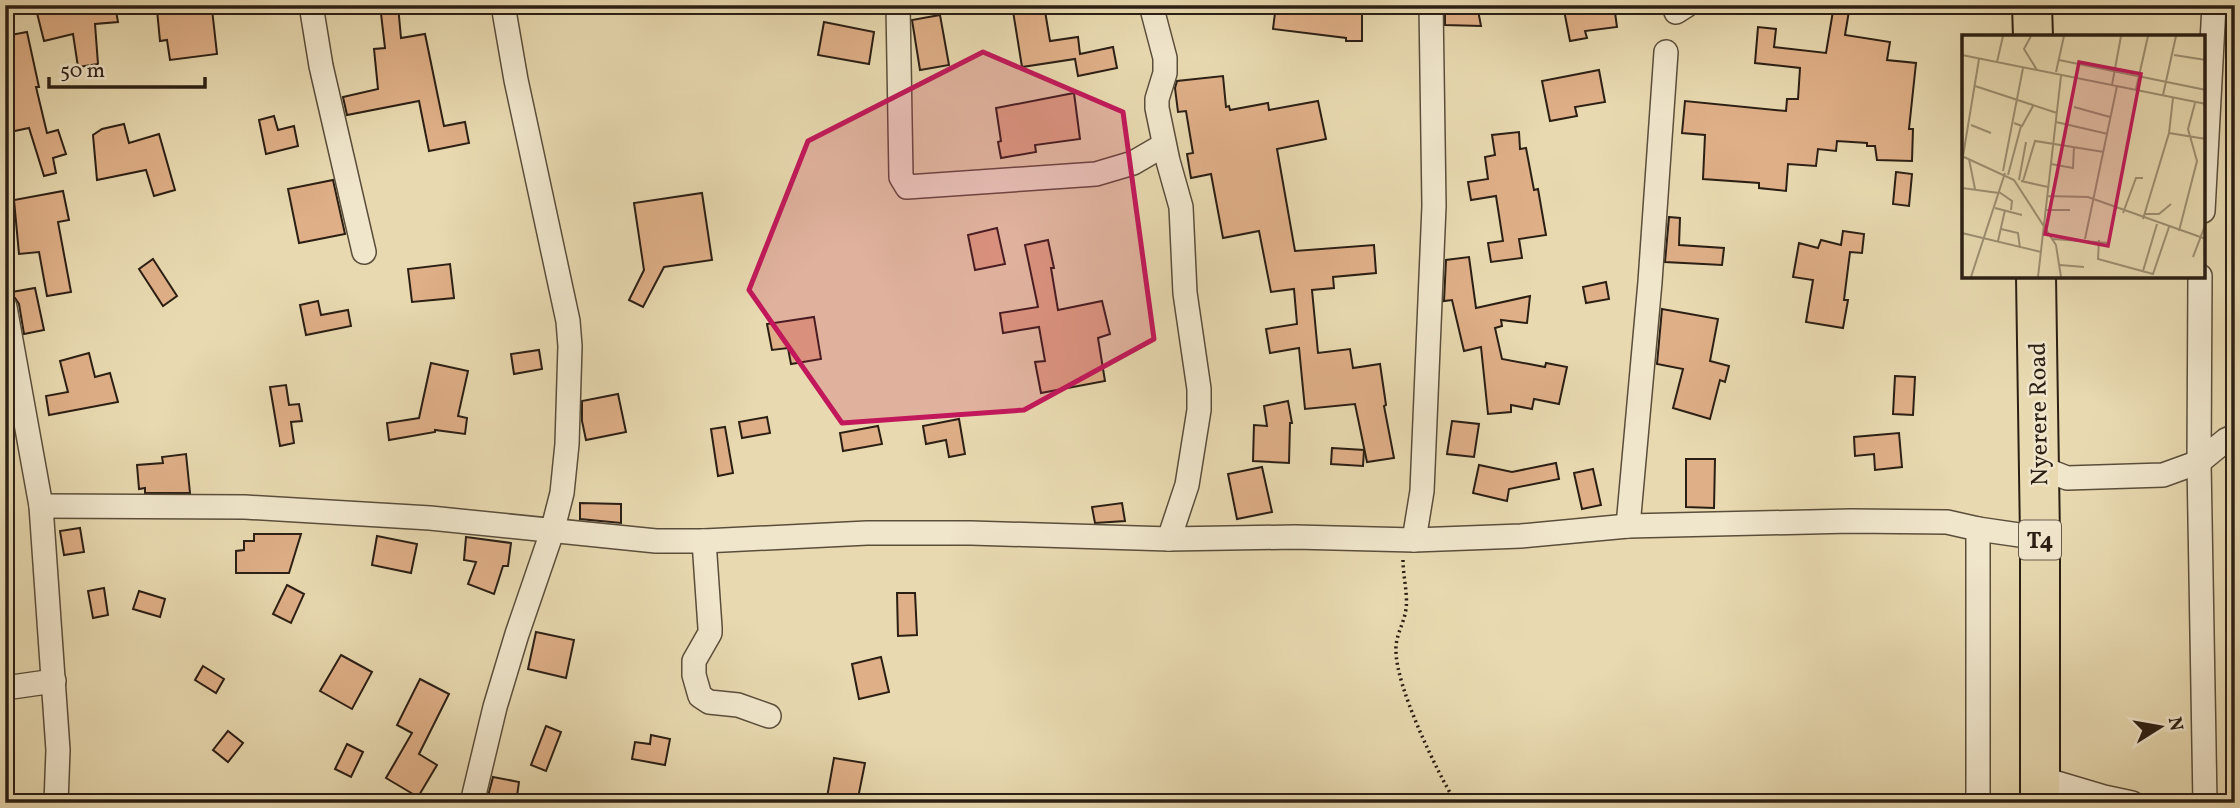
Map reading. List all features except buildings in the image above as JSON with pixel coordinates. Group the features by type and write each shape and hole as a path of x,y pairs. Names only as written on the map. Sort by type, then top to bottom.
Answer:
{"highway":[{"path":"2032,5 2033,35"},
{"name":"Nyerere Road","path":"2036,278 2040,790"}],"street":[{"path":"311,5 321,66 364,252"},
{"path":"471,803 495,706 552,531 562,493 567,444 570,346 568,321 516,79 503,5"},
{"path":"898,5 901,177 907,187 1096,174 1133,163 1164,145"},
{"path":"1151,5 1165,58 1165,73 1157,99 1164,145 1181,207 1185,293 1199,389 1199,410 1187,485 1169,539"},
{"path":"1408,540 1423,480 1434,206 1431,5"},
{"path":"2205,174 2214,5"},
{"path":"1628,526 1650,282 1666,52"},
{"path":"2200,278 2199,462 2205,803"},
{"path":"5,307 41,506 58,750 56,803"},
{"path":"2039,467 2067,478 2163,475 2199,462 2235,436"},
{"path":"41,506 245,507 430,518 656,541 867,533 1408,540 1521,536 1628,526 1851,521 1947,522 2040,538"},
{"path":"1978,529 1978,803"},
{"path":"704,541 710,628 694,661 698,693 709,702 738,705 769,716"},
{"path":"5,688 54,681"},
{"path":"2040,790 2132,803"}],"path":[{"path":"1408,540 1406,609 1397,636 1395,653 1406,695 1443,783 1456,803"}],"highlighted area":[{"path":"983,52 1123,112 1154,339 1024,410 842,423 749,290 808,141"}]}
